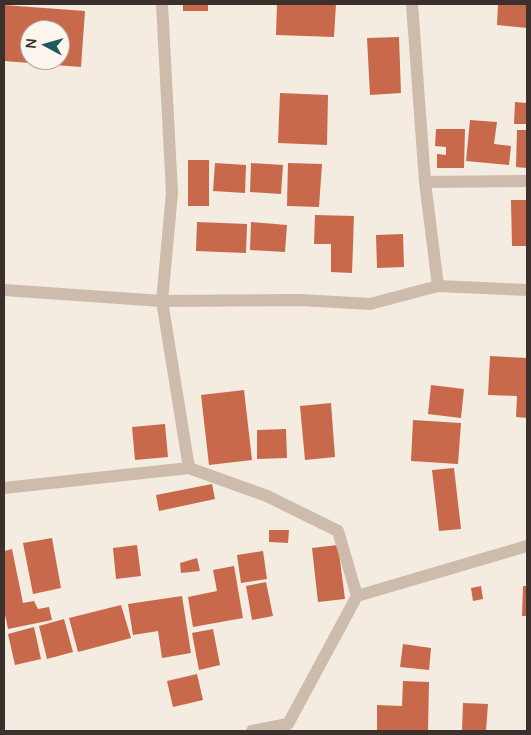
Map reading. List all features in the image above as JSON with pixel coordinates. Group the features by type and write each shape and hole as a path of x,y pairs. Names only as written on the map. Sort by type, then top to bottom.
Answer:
{"street":[{"path":"162,4 172,193 162,301 189,468"},
{"path":"412,4 425,182 438,286"},
{"path":"425,182 527,182"},
{"path":"4,290 162,301 300,300 370,304 438,286 527,290"},
{"path":"4,488 189,468 267,496 338,531 357,596 290,728 252,731"},
{"path":"357,596 527,546"}],"building":[{"path":"183,4 208,4 208,11 183,11"},
{"path":"277,4 336,4 334,37 276,35"},
{"path":"498,4 527,4 527,28 497,25"},
{"path":"4,5 85,11 81,67 70,66 70,20 20,20 20,62 4,61"},
{"path":"399,37 401,93 370,95 367,38"},
{"path":"280,93 328,95 327,145 278,143"},
{"path":"515,102 527,103 527,124 514,124"},
{"path":"470,120 497,122 494,144 511,146 509,165 466,161"},
{"path":"436,129 465,129 464,168 437,168 437,154 446,155 446,147 435,146"},
{"path":"517,130 527,130 527,168 516,167"},
{"path":"188,160 209,160 209,206 188,206"},
{"path":"215,163 246,165 245,193 213,191"},
{"path":"251,163 283,165 281,194 250,192"},
{"path":"288,163 322,164 319,207 287,206"},
{"path":"511,200 527,200 527,246 512,246"},
{"path":"315,215 354,216 352,273 331,272 331,244 314,244"},
{"path":"197,222 247,224 246,253 196,251"},
{"path":"251,222 287,225 285,252 250,250"},
{"path":"403,234 404,267 377,268 376,235"},
{"path":"490,356 527,358 527,418 516,417 517,396 488,395"},
{"path":"431,385 464,389 461,418 428,414"},
{"path":"244,390 252,460 209,465 201,395"},
{"path":"331,403 335,457 305,460 300,406"},
{"path":"413,420 461,423 458,464 411,461"},
{"path":"165,424 168,457 135,460 132,427"},
{"path":"286,429 287,458 257,459 257,430"},
{"path":"454,468 461,529 439,531 432,470"},
{"path":"212,484 215,499 159,511 156,495"},
{"path":"269,530 289,530 288,543 269,542"},
{"path":"52,538 61,588 33,594 23,543"},
{"path":"137,545 141,576 116,579 113,548"},
{"path":"338,545 345,599 318,602 312,548"},
{"path":"12,549 23,603 34,601 38,609 49,607 52,620 8,629 4,610 4,551"},
{"path":"263,551 267,579 241,583 237,555"},
{"path":"197,558 200,571 181,573 180,563"},
{"path":"234,566 243,618 193,627 188,597 217,591 213,570"},
{"path":"266,582 273,616 252,620 246,586"},
{"path":"481,586 483,599 473,601 471,588"},
{"path":"523,586 527,586 527,616 522,616"},
{"path":"182,596 191,653 162,658 158,631 133,635 128,604"},
{"path":"121,605 131,638 78,652 69,618"},
{"path":"64,619 73,652 47,659 39,626"},
{"path":"34,627 41,659 15,665 8,634"},
{"path":"213,629 220,665 199,670 192,633"},
{"path":"403,644 431,648 429,670 400,667"},
{"path":"197,674 203,700 173,707 167,681"},
{"path":"403,681 429,682 428,731 377,731 377,705 402,706"},
{"path":"463,703 488,704 486,731 462,731"}]}
